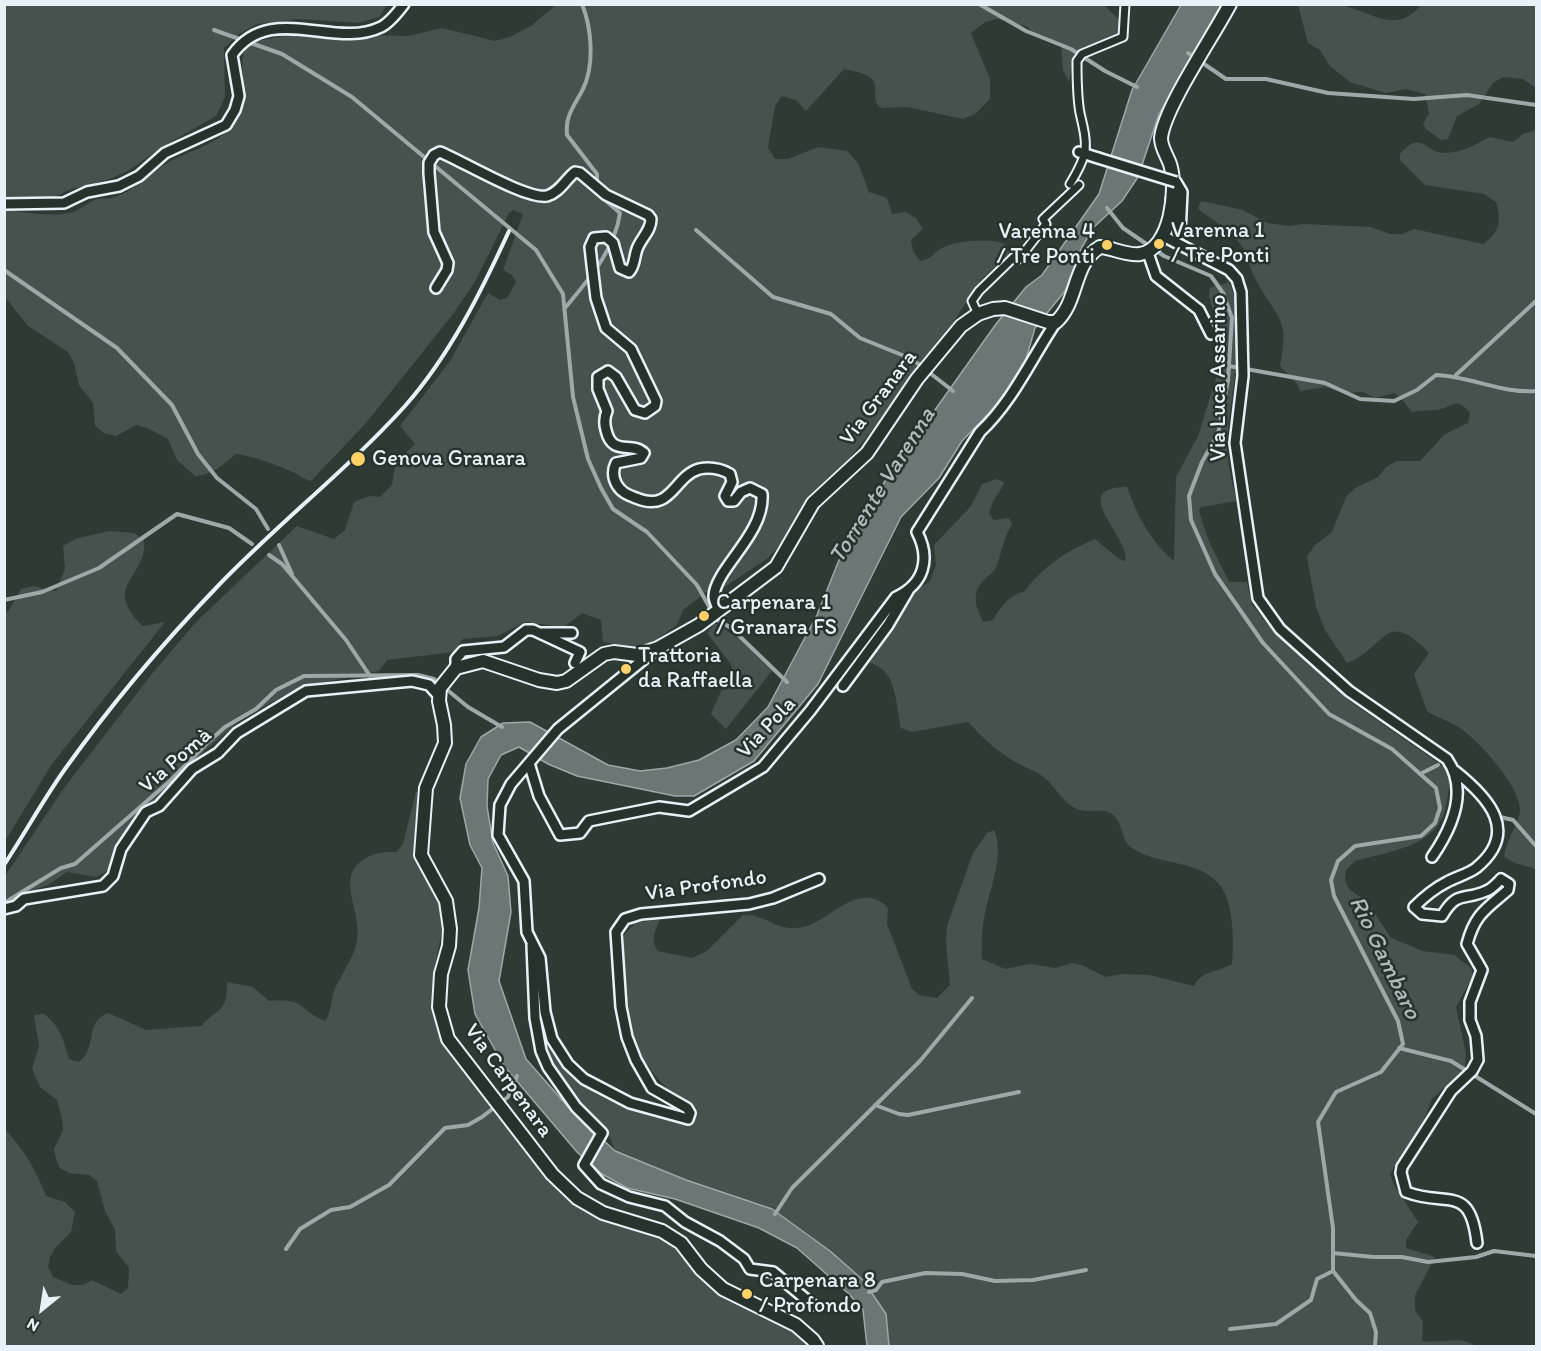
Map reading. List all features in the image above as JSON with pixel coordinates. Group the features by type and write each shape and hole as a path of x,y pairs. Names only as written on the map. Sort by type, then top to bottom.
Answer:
{"street":[{"path":"4,204 64,203 87,192 119,186 139,176 165,153 226,125 236,110 239,96 232,55 241,42 284,27 367,31 382,26 404,4"},
{"path":"1070,184 1082,153 1086,133 1080,112 1077,61 1082,54 1123,37 1125,4"},
{"path":"1052,322 1064,314 1078,273 1091,253 1100,247 1137,255 1148,253 1163,238 1173,182 1170,162 1164,154 1161,139 1168,117 1230,4"},
{"path":"436,288 447,270 448,263 434,232 429,163 434,154 440,152 520,190 539,196 554,193 575,172 580,173 606,195 648,215 651,219 650,227 639,243 633,267 629,272 620,268 613,243 606,237 594,238 590,247 597,298 606,328 631,349 656,401 655,406 645,412 635,410 616,377 608,371 598,378 598,389 607,411 604,419 609,439 619,447 639,449 644,453 641,458 616,464 614,479 624,494 648,503 668,495 700,469 724,470 730,474 732,482 725,496 728,501 734,501 741,492 750,488 762,494 762,504 750,535 717,584 714,598 719,610"},
{"path":"1082,153 1176,182 1182,188 1183,197 1180,234 1178,233 1177,204 1171,200"},
{"path":"978,314 972,301 979,291 1014,257 1019,259 1046,224 1042,219 1079,185"},
{"name":"Via Luca Assarino","path":"1163,238 1229,270 1237,279 1241,292 1243,376 1235,443 1258,598 1280,629 1336,680 1447,759 1455,771 1477,788 1492,807 1499,831 1493,849 1475,869 1446,882 1414,907 1422,914 1442,916 1451,901 1487,891 1501,879 1509,884 1508,890 1490,904 1473,923 1467,944 1482,970 1470,1002 1470,1020 1476,1036 1478,1060 1472,1071 1450,1091 1441,1104 1402,1167 1401,1173 1406,1192 1459,1203 1469,1208 1474,1220 1477,1243"},
{"path":"1148,253 1156,276 1199,310 1211,334"},
{"name":"Via Granara","path":"509,855 498,835 500,805 511,784 558,729 658,648 699,625 776,567 813,503 867,453 917,379 961,326 978,314 1005,308 1052,322"},
{"name":"Via Pola","path":"529,763 539,796 560,835 580,833 589,821 658,807 688,811 762,767 810,711 896,597 908,591 919,581 925,565 924,545 917,532 980,432 992,421 1016,388 1052,322"},
{"name":"Via Pola","path":"843,686 888,625 908,591"},
{"path":"456,668 456,659 463,651 504,647 526,630 539,633 580,652 575,663"},
{"path":"539,633 572,633"},
{"path":"441,687 456,668 483,661 539,680 557,683 566,681 604,654 614,652 638,655 658,648"},
{"name":"Via Pomà","path":"4,909 16,906 24,899 103,886 113,876 121,849 146,812 159,806 192,769 218,753 237,733 306,692 412,681 441,687"},
{"name":"Via Carpenara","path":"441,687 445,743 426,788 421,855 446,901 450,928 449,946 441,974 439,1007 448,1039 552,1174 577,1198 603,1213 662,1231 681,1244 701,1269 723,1289 796,1325 813,1340 817,1347"},
{"path":"1432,857 1445,838 1456,809 1455,771"},
{"name":"Via Profondo","path":"509,855 525,881 527,932 540,958 545,1012 552,1039 568,1064 584,1080 630,1103 688,1119 690,1113 687,1108 652,1088 636,1060 621,1007 616,932 625,919 641,914 749,904 773,898 819,879"},
{"name":"Via Profondo","path":"531,939 535,980 535,1018 540,1052 564,1092 602,1132 584,1165 601,1184 629,1197 665,1206 685,1222 736,1253 750,1269 773,1272 813,1305"}],"shaded area":[{"path":"557,4 1106,4 1106,7 1119,20 1118,34 1082,48 1073,62 1069,82 1063,70 1061,45 1039,37 1026,26 997,19 985,22 971,33 990,79 990,99 975,114 963,119 908,107 882,108 876,102 872,79 844,69 806,111 796,100 782,96 775,106 768,148 775,159 788,159 818,147 847,151 858,163 869,192 887,198 892,214 905,212 916,218 923,229 911,240 913,251 920,261 949,245 975,241 1000,243 1005,245 1010,253 981,280 954,321 848,460 811,494 782,542 768,558 723,588 705,593 683,610 677,625 656,640 636,648 603,642 601,620 582,613 564,627 525,622 498,636 463,639 453,652 387,660 379,671 300,687 240,720 182,771 157,800 142,810 120,841 109,870 96,877 67,872 48,885 5,899 5,876 64,788 151,675 196,622 297,526 334,539 345,530 354,502 370,496 380,497 392,485 395,467 401,457 415,444 400,426 450,361 488,293 500,300 507,298 516,282 512,275 503,270 523,214 513,210 509,213 476,280 453,314 366,423 311,481 270,463 236,454 212,472 195,476 177,460 168,439 147,428 136,425 116,436 104,433 95,426 93,403 79,385 74,363 68,352 28,326 5,297 5,210 45,214 73,212 97,199 111,198 127,192 169,162 218,139 234,124 243,105 242,61 247,43 299,33 408,36 442,28 495,41 510,37 531,26"},
{"path":"1335,4 1392,20 1402,19 1421,5 1536,5 1536,88 1523,79 1503,77 1493,83 1479,104 1457,116 1448,139 1441,140 1423,124 1429,113 1425,94 1406,89 1386,93 1350,82 1330,66 1320,50 1308,43 1298,5"},
{"path":"5,5 387,5 379,17 359,23 298,19 257,24 239,34 224,48 225,97 216,116 162,147 128,171 69,190 48,200 5,198"},
{"path":"1536,130 1536,869 1504,857 1520,809 1518,799 1506,776 1468,734 1427,711 1414,674 1429,653 1414,639 1403,633 1394,632 1386,635 1360,657 1347,663 1325,630 1316,607 1307,557 1314,546 1332,532 1346,497 1355,488 1378,477 1386,467 1397,461 1420,461 1445,434 1468,423 1470,413 1457,404 1441,409 1412,412 1394,393 1375,398 1363,392 1344,393 1325,387 1300,391 1298,385 1280,366 1284,336 1282,326 1255,278 1243,249 1228,231 1198,209 1201,201 1243,210 1267,223 1289,226 1303,224 1371,227 1390,234 1402,234 1414,229 1483,244 1493,236 1498,226 1499,215 1496,202 1484,194 1425,185 1400,160 1400,154 1414,143 1446,153 1469,148 1490,137 1513,142 1523,134"},
{"path":"1229,282 1238,320 1237,362 1227,446 1236,501 1201,507 1199,511 1208,539 1229,582 1247,582 1252,605 1276,634 1351,702 1447,769 1448,773 1447,800 1443,816 1436,828 1413,844 1355,861 1346,870 1345,880 1349,889 1368,903 1391,938 1423,951 1454,955 1471,968 1473,976 1456,1007 1466,1054 1465,1069 1432,1099 1423,1122 1390,1174 1394,1185 1418,1222 1406,1240 1406,1248 1435,1257 1415,1295 1415,1310 1423,1322 1422,1341 1456,1340 1475,1346 889,1346 886,1314 863,1280 830,1251 772,1209 686,1180 615,1151 604,1128 558,1074 547,1054 540,1032 543,1029 554,1052 567,1070 582,1084 617,1104 682,1125 696,1118 696,1111 672,1093 654,1074 633,1035 625,990 624,935 635,923 660,919 654,939 658,951 692,958 707,951 743,915 759,917 790,928 799,928 810,925 848,903 868,898 888,908 887,924 912,989 919,995 937,998 950,985 946,943 947,926 973,853 987,833 994,830 998,850 996,871 984,919 982,959 1005,969 1030,964 1056,968 1072,963 1082,965 1106,977 1122,974 1149,975 1194,986 1206,974 1232,964 1233,933 1228,901 1219,884 1210,876 1189,866 1154,858 1132,848 1128,845 1112,814 1073,807 1046,779 1003,754 968,722 912,732 901,728 894,689 890,680 878,666 869,663 912,594 930,581 936,565 934,545 971,506 982,484 997,479 1004,482 989,514 994,520 1009,518 1012,524 995,569 977,589 976,600 983,622 993,620 1006,602 1024,592 1055,561 1095,539 1119,559 1126,561 1119,538 1102,509 1103,493 1112,489 1127,487 1146,527 1158,545 1174,561 1176,477 1198,436 1216,378 1219,332 1209,296 1210,288"},
{"path":"109,531 134,533 144,540 139,564 125,591 126,601 131,612 143,626 165,622 52,764 5,841 5,614 21,589 33,586 56,591 65,569 63,546 75,539"},
{"path":"715,623 739,639 772,671 726,729 711,714 732,666 707,633"},
{"path":"416,792 420,793 416,818 415,856 439,902 443,925 435,965 432,1006 444,1043 549,1179 668,1242 707,1283 722,1294 777,1319 811,1346 5,1346 4,1129 29,1160 46,1196 65,1202 75,1212 71,1232 55,1248 50,1257 48,1267 53,1277 72,1285 83,1285 92,1280 121,1294 128,1288 129,1268 116,1251 115,1230 105,1211 97,1181 89,1175 69,1173 60,1168 56,1159 54,1149 63,1130 62,1119 57,1100 40,1087 32,1069 39,1046 34,1015 44,1014 54,1024 61,1034 69,1059 79,1062 88,1049 96,1022 108,1013 146,1030 201,1026 224,1005 227,982 253,987 269,1001 296,1003 325,1021 329,1014 334,991 357,941 357,919 350,886 351,876 355,868 367,857 379,853 397,852 403,844"}],"water":[{"name":"Torrente Varenna","path":"1181,5 1221,5 1159,114 1138,177 1122,201 1094,227 1082,247 1065,291 1035,328 1026,359 1006,396 962,441 939,478 901,517 818,684 754,761 694,796 675,796 577,776 548,764 519,747 501,755 488,779 487,806 493,843 508,876 511,912 499,981 526,1059 569,1108 615,1151 686,1180 772,1209 830,1251 863,1280 886,1314 889,1346 867,1346 863,1310 849,1294 797,1248 759,1228 675,1199 627,1188 602,1174 577,1152 504,1066 475,1014 468,970 479,908 482,868 470,845 460,798 466,764 481,737 503,723 530,722 608,765 640,771 667,768 699,760 736,740 768,707 817,615 839,560 888,476 996,324 1026,287 1042,275 1099,194 1132,90"}],"waterway":[{"path":"565,308 599,264 613,240 620,213 597,193 597,174 567,135 569,117 589,71 590,36 582,4"},
{"path":"979,4 1026,31 1071,49 1105,71 1137,87"},
{"path":"214,30 282,54 352,97 536,250 563,294 573,397 588,459 613,509 647,532 697,585 716,619 731,628 787,682"},
{"path":"1188,53 1226,79 1266,79 1328,93 1414,99 1467,95 1536,105"},
{"name":"Rio Gambaro","path":"1107,208 1123,228 1164,256 1211,276 1223,293 1232,318 1228,380 1218,434 1202,462 1189,496 1191,520 1215,574 1263,643 1329,714 1392,749 1436,788 1440,808 1435,823 1421,836 1355,846 1338,861 1331,880 1334,896 1398,1021 1403,1044 1381,1072 1336,1092 1318,1122 1333,1228 1333,1271 1356,1300 1370,1313 1376,1332 1375,1346"},
{"path":"696,230 773,297 831,314 860,338 912,359 953,391"},
{"path":"4,270 117,348 172,405 198,454 217,478 256,509 268,529"},
{"path":"1456,375 1536,301"},
{"path":"1229,366 1325,383 1360,399 1394,401 1417,390 1436,375 1461,378 1511,390 1536,391"},
{"path":"4,600 42,592 99,568 177,514 229,528 252,544"},
{"path":"279,545 292,574"},
{"path":"269,555 282,564 346,640 370,676"},
{"path":"4,903 61,868 75,864 171,780 225,727 256,709 276,690 304,676 418,675 434,679 468,707 502,727"},
{"path":"1420,774 1438,765"},
{"path":"1500,817 1513,820 1536,846"},
{"path":"775,1214 792,1188 920,1061 972,998"},
{"path":"1399,1048 1451,1061 1536,1114"},
{"path":"286,1249 300,1229 331,1210 350,1207 389,1185 445,1128 468,1125 482,1117 508,1097 517,1076"},
{"path":"875,1105 908,1115 1019,1092"},
{"path":"1333,1253 1402,1257 1428,1262 1476,1257 1494,1251 1536,1256"},
{"path":"869,1292 876,1290 882,1282 925,1273 962,1274 995,1281 1033,1280 1086,1270"},
{"path":"1230,1329 1276,1324 1311,1300 1317,1279 1333,1271"}],"railway":[{"path":"4,865 65,769 156,653 239,565 382,430 421,386 463,322 509,231"}],"place":[{"name":"Varenna 1 / Tre Ponti","path":"1159,244"},
{"name":"Varenna 4 / Tre Ponti","path":"1107,245"},
{"name":"Genova Granara","path":"358,459"},
{"name":"Carpenara 1 / Granara FS","path":"704,616"},
{"name":"Trattoria da Raffaella","path":"626,669"},
{"name":"Carpenara 8 / Profondo","path":"747,1294"}]}
